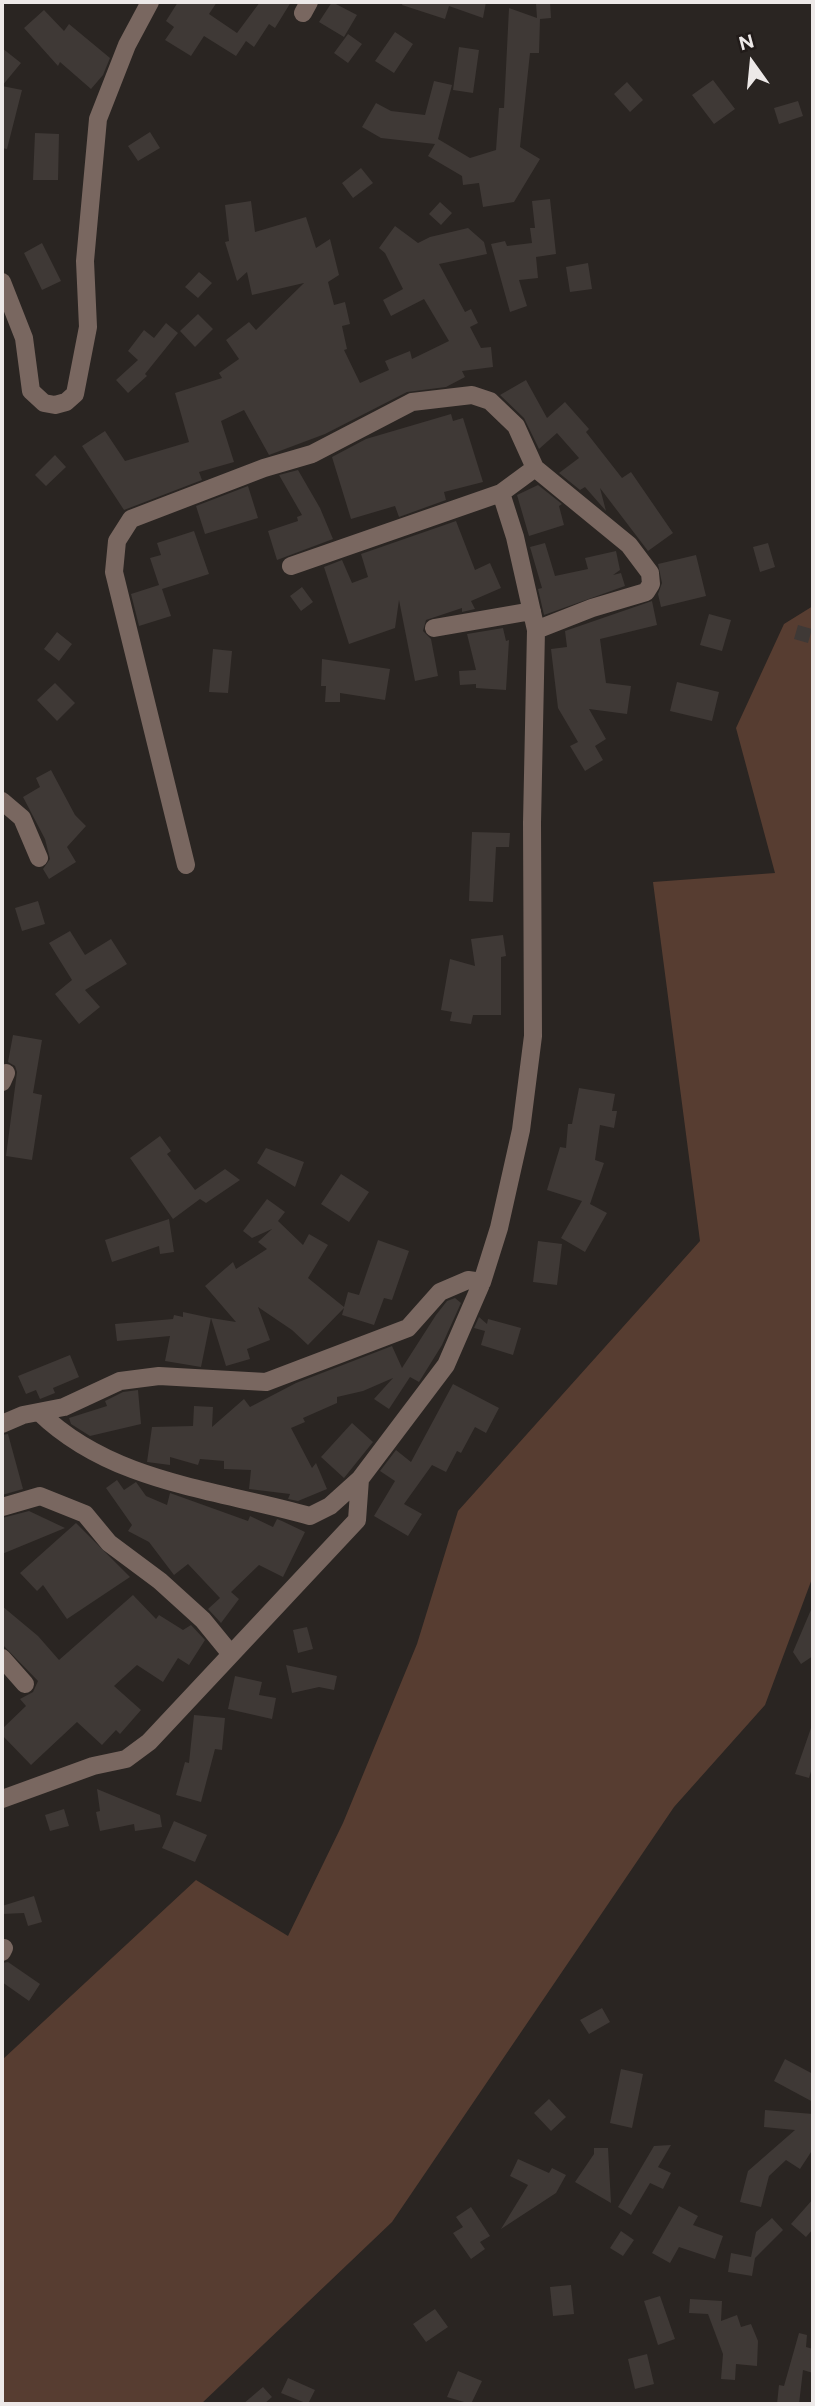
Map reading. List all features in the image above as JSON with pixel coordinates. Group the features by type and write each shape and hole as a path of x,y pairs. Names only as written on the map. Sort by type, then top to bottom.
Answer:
{"street":[{"path":"2,282 24,338 31,391 44,403 55,405 66,402 75,394 88,327 85,261 98,119 127,45 150,2"},
{"path":"186,864 114,572 117,541 131,519 264,468 312,454 412,402 472,395 490,401 516,426 535,468 629,545 650,573 651,584 646,592 592,608 536,630"},
{"path":"291,566 502,493 535,468"},
{"path":"38,1412 64,1436 106,1460 179,1484 310,1516 330,1506 360,1479 446,1365 482,1282 499,1228 521,1130 533,1036 532,823 536,630 502,493"},
{"path":"434,628 532,611"},
{"path":"2,801 22,818 39,858"},
{"path":"2,1424 64,1407 120,1381 159,1376 266,1382 408,1328 440,1292 468,1280 482,1282"},
{"path":"2,1799 93,1766 126,1759 149,1742 357,1520 360,1479"},
{"path":"2,1507 40,1496 85,1514 109,1543 203,1620 230,1653"},
{"path":"2,1658 25,1684"}],"shaded area":[{"path":"813,606 813,1576 765,1705 674,1807 392,2222 201,2404 2,2404 2,2060 196,1880 288,1936 343,1823 417,1644 458,1511 700,1241 653,882 775,873 736,728 784,624"}],"building":[{"path":"178,2 217,2 209,14 237,33 260,2 291,2 275,28 269,24 254,47 246,41 236,56 204,36 191,56 165,40 174,27 166,21"},
{"path":"332,2 357,15 344,37 319,22"},
{"path":"403,2 486,2 483,18 449,6 445,19 402,5"},
{"path":"550,2 551,18 540,19 539,53 530,53 520,147 540,159 514,202 483,207 479,183 463,185 462,176 428,156 435,144 381,138 362,127 376,103 391,111 425,115 434,81 452,85 438,139 470,158 496,150 499,108 504,108 509,8 537,18 536,3"},
{"path":"44,10 64,31 69,24 110,58 103,75 91,89 60,62 58,66 24,28"},
{"path":"395,32 413,44 394,73 375,61"},
{"path":"348,34 362,44 348,63 334,53"},
{"path":"459,47 479,50 473,93 453,90"},
{"path":"2,48 21,63 2,86"},
{"path":"713,80 735,109 714,124 692,95"},
{"path":"627,82 643,100 630,112 614,94"},
{"path":"2,86 22,90 7,149 2,148"},
{"path":"798,101 803,116 779,124 774,108"},
{"path":"150,132 160,148 138,161 128,146"},
{"path":"35,133 59,134 58,180 33,180"},
{"path":"361,168 373,183 353,198 342,183"},
{"path":"550,199 556,254 536,257 538,278 519,280 527,306 510,312 491,244 505,241 507,246 532,243 530,228 535,228 532,201"},
{"path":"251,201 255,232 306,217 316,248 330,239 339,275 328,282 334,305 345,302 350,324 342,326 347,349 344,350 360,383 389,370 385,361 410,351 412,359 449,341 424,299 391,316 383,300 403,289 385,253 379,248 395,226 418,243 430,237 468,228 484,242 487,254 439,264 465,312 471,309 478,323 470,327 481,348 491,347 493,367 462,371 465,377 446,387 407,392 325,434 269,455 244,410 221,421 234,462 199,472 202,480 124,510 82,446 105,431 125,461 189,442 175,393 222,378 219,373 239,359 226,340 249,322 256,330 304,283 252,295 247,272 237,281 225,242 229,241 225,205"},
{"path":"440,202 452,213 441,225 429,214"},
{"path":"42,243 61,281 42,290 24,253"},
{"path":"588,263 592,289 570,292 566,267"},
{"path":"199,272 212,283 198,298 185,287"},
{"path":"198,314 213,329 195,347 180,331"},
{"path":"166,323 178,333 145,374 147,376 128,393 116,380 138,360 128,351 144,330 154,338"},
{"path":"526,380 547,418 565,402 589,429 586,432 622,478 631,472 673,533 648,551 600,488 606,511 585,487 580,490 559,473 579,458 557,433 539,449 524,418 500,395"},
{"path":"451,414 453,421 463,418 483,482 444,492 446,500 399,517 395,506 351,519 332,457 366,439"},
{"path":"55,455 66,467 46,486 35,475"},
{"path":"298,470 320,508 333,539 277,560 268,531 298,521 297,517 302,515 279,475"},
{"path":"538,485 562,504 559,506 564,525 529,536 517,495"},
{"path":"248,486 258,518 205,534 196,506"},
{"path":"456,521 475,570 490,563 501,588 471,601 475,609 462,612 462,608 426,620 423,631 431,639 438,676 415,681 399,600 395,628 349,644 324,567 342,560 352,583 368,577 361,554"},
{"path":"194,531 209,574 162,589 171,616 139,626 131,594 159,585 150,558 161,555 157,543"},
{"path":"545,543 555,576 588,569 585,558 616,551 620,570 613,575 621,573 625,586 544,615 538,589 542,588 530,547"},
{"path":"768,543 775,567 760,572 753,547"},
{"path":"696,555 706,596 661,607 658,594 662,583 658,564"},
{"path":"302,587 313,602 301,611 290,596"},
{"path":"652,601 657,625 600,639 606,683 631,686 627,714 589,709 606,739 595,746 603,760 585,771 570,746 578,742 558,708 551,649 567,647 565,631"},
{"path":"709,614 731,620 722,651 700,645"},
{"path":"798,625 812,629 808,643 794,639"},
{"path":"503,628 506,641 509,640 506,690 476,688 476,684 460,685 459,671 476,670 467,634"},
{"path":"57,632 72,644 59,661 44,649"},
{"path":"213,649 232,651 228,693 209,692"},
{"path":"322,659 390,669 385,700 340,693 340,702 325,702 326,686 321,686"},
{"path":"677,682 719,692 712,721 670,711"},
{"path":"55,683 75,703 57,721 37,700"},
{"path":"51,770 75,815 86,826 67,847 76,862 49,879 43,869 50,859 45,839 23,797 40,787 36,778"},
{"path":"472,832 510,833 509,847 496,847 493,902 469,901"},
{"path":"38,901 45,924 22,931 15,908"},
{"path":"70,931 85,955 111,939 127,964 85,990 100,1007 79,1024 55,994 72,980 49,943"},
{"path":"503,935 506,956 501,957 501,1015 473,1015 471,1024 450,1021 452,1012 441,1010 450,959 475,966 471,939"},
{"path":"13,1035 42,1040 33,1093 42,1095 32,1160 6,1156 17,1072 15,1066 8,1062"},
{"path":"579,1088 615,1094 612,1111 617,1111 614,1128 600,1125 595,1160 604,1163 590,1204 607,1213 585,1252 561,1238 582,1201 547,1190 560,1147 566,1148 568,1124 572,1124"},
{"path":"160,1136 171,1151 167,1154 195,1190 225,1169 240,1180 206,1203 200,1199 173,1219 130,1158"},
{"path":"266,1148 304,1162 295,1187 257,1163"},
{"path":"341,1174 369,1192 349,1222 321,1204"},
{"path":"267,1199 285,1212 278,1221 303,1245 309,1234 328,1245 308,1278 344,1307 348,1292 359,1295 378,1240 409,1251 392,1300 384,1298 374,1325 342,1315 344,1308 308,1345 292,1330 258,1307 270,1340 247,1349 250,1359 226,1366 211,1318 236,1322 205,1286 233,1262 236,1269 267,1249 258,1242 272,1229 252,1238 243,1231"},
{"path":"169,1219 174,1252 160,1254 159,1246 112,1262 105,1240"},
{"path":"538,1241 562,1244 557,1285 533,1282"},
{"path":"455,1298 461,1303 442,1345 419,1382 410,1377 389,1409 374,1399 393,1378 363,1391 337,1397 337,1403 303,1418 305,1422 291,1428 312,1468 316,1463 327,1489 298,1501 288,1499 290,1494 249,1489 251,1470 224,1469 224,1461 200,1459 198,1465 170,1457 170,1465 147,1462 152,1427 193,1426 194,1406 213,1407 212,1427 244,1399 250,1407 296,1383 392,1346 402,1368 436,1315 447,1301"},
{"path":"183,1312 211,1318 201,1367 165,1361 170,1336 117,1341 115,1324 173,1319 174,1315 183,1317"},
{"path":"479,1317 487,1324 488,1319 521,1328 513,1355 481,1345 485,1331 474,1328"},
{"path":"70,1355 79,1377 53,1388 55,1393 40,1399 36,1390 26,1394 18,1376"},
{"path":"453,1384 499,1408 486,1433 475,1427 461,1453 457,1451 446,1472 432,1465 404,1504 422,1514 408,1536 374,1516 395,1481 380,1471 396,1450 411,1462"},
{"path":"138,1390 141,1424 90,1436 71,1424 69,1418 107,1406 105,1401 123,1392"},
{"path":"352,1423 373,1442 344,1478 321,1457"},
{"path":"8,1434 23,1489 2,1495 2,1435"},
{"path":"117,1480 124,1490 136,1482 146,1496 167,1505 170,1493 248,1521 250,1516 273,1527 277,1519 305,1532 283,1577 259,1565 231,1592 239,1599 221,1623 208,1609 220,1598 188,1564 174,1575 149,1542 128,1531 132,1525 106,1488"},
{"path":"29,1511 65,1528 2,1554 2,1518"},
{"path":"76,1523 130,1577 67,1619 43,1585 37,1591 20,1573"},
{"path":"133,1595 156,1619 159,1615 183,1630 191,1625 205,1640 189,1665 178,1658 163,1682 137,1665 114,1686 141,1710 120,1734 116,1730 102,1745 77,1722 31,1765 2,1735 2,1729 26,1706 20,1699 33,1692 38,1681 2,1644 2,1606 38,1636 59,1660"},
{"path":"813,1605 813,1656 801,1664 793,1652"},
{"path":"307,1627 313,1649 298,1653 293,1630"},
{"path":"286,1665 337,1676 334,1690 319,1687 292,1693"},
{"path":"235,1676 262,1682 259,1695 276,1698 272,1719 228,1709"},
{"path":"194,1715 225,1718 222,1750 215,1749 201,1802 176,1795 185,1762 189,1763"},
{"path":"811,1728 813,1765 809,1778 795,1774"},
{"path":"97,1789 160,1815 162,1827 135,1831 134,1824 100,1831 96,1812 100,1811"},
{"path":"64,1809 69,1826 50,1831 45,1815"},
{"path":"174,1821 207,1835 195,1862 162,1848"},
{"path":"34,1896 42,1922 28,1926 24,1913 2,1914 2,1906"},
{"path":"8,1962 40,1984 29,2001 2,1982 2,1963"},
{"path":"602,2008 610,2022 589,2034 580,2020"},
{"path":"785,2059 813,2074 813,2102 774,2081"},
{"path":"621,2069 643,2074 632,2128 610,2123"},
{"path":"549,2099 566,2117 551,2131 534,2113"},
{"path":"765,2110 813,2114 813,2149 800,2169 786,2160 769,2176 761,2207 740,2202 748,2171 795,2130 764,2127"},
{"path":"671,2145 658,2167 671,2173 663,2189 650,2183 631,2215 618,2207 654,2146"},
{"path":"594,2148 608,2148 611,2203 575,2182 594,2154"},
{"path":"518,2159 549,2173 552,2168 566,2175 556,2193 501,2229 528,2185 510,2176"},
{"path":"813,2199 813,2229 806,2237 791,2224"},
{"path":"679,2206 698,2216 693,2225 723,2236 715,2259 679,2247 670,2263 652,2253"},
{"path":"471,2207 490,2236 480,2242 485,2249 471,2259 453,2233 463,2227 456,2217"},
{"path":"772,2218 783,2230 755,2258 752,2276 728,2272 731,2253 751,2257 756,2232"},
{"path":"621,2231 634,2240 623,2256 610,2248"},
{"path":"571,2285 574,2314 553,2316 550,2287"},
{"path":"660,2296 675,2339 658,2345 644,2301"},
{"path":"690,2299 722,2301 721,2321 737,2315 741,2327 751,2324 758,2341 757,2366 736,2364 735,2380 721,2379 723,2354 708,2314 689,2313"},
{"path":"435,2309 448,2327 426,2342 413,2324"},
{"path":"799,2333 807,2335 806,2347 813,2349 813,2373 803,2370 799,2404 777,2404 779,2385 784,2386"},
{"path":"647,2354 654,2384 635,2389 628,2359"},
{"path":"458,2371 482,2381 471,2404 447,2397"},
{"path":"288,2378 315,2390 308,2404 281,2393"},
{"path":"263,2387 272,2397 264,2404 243,2404"}]}
